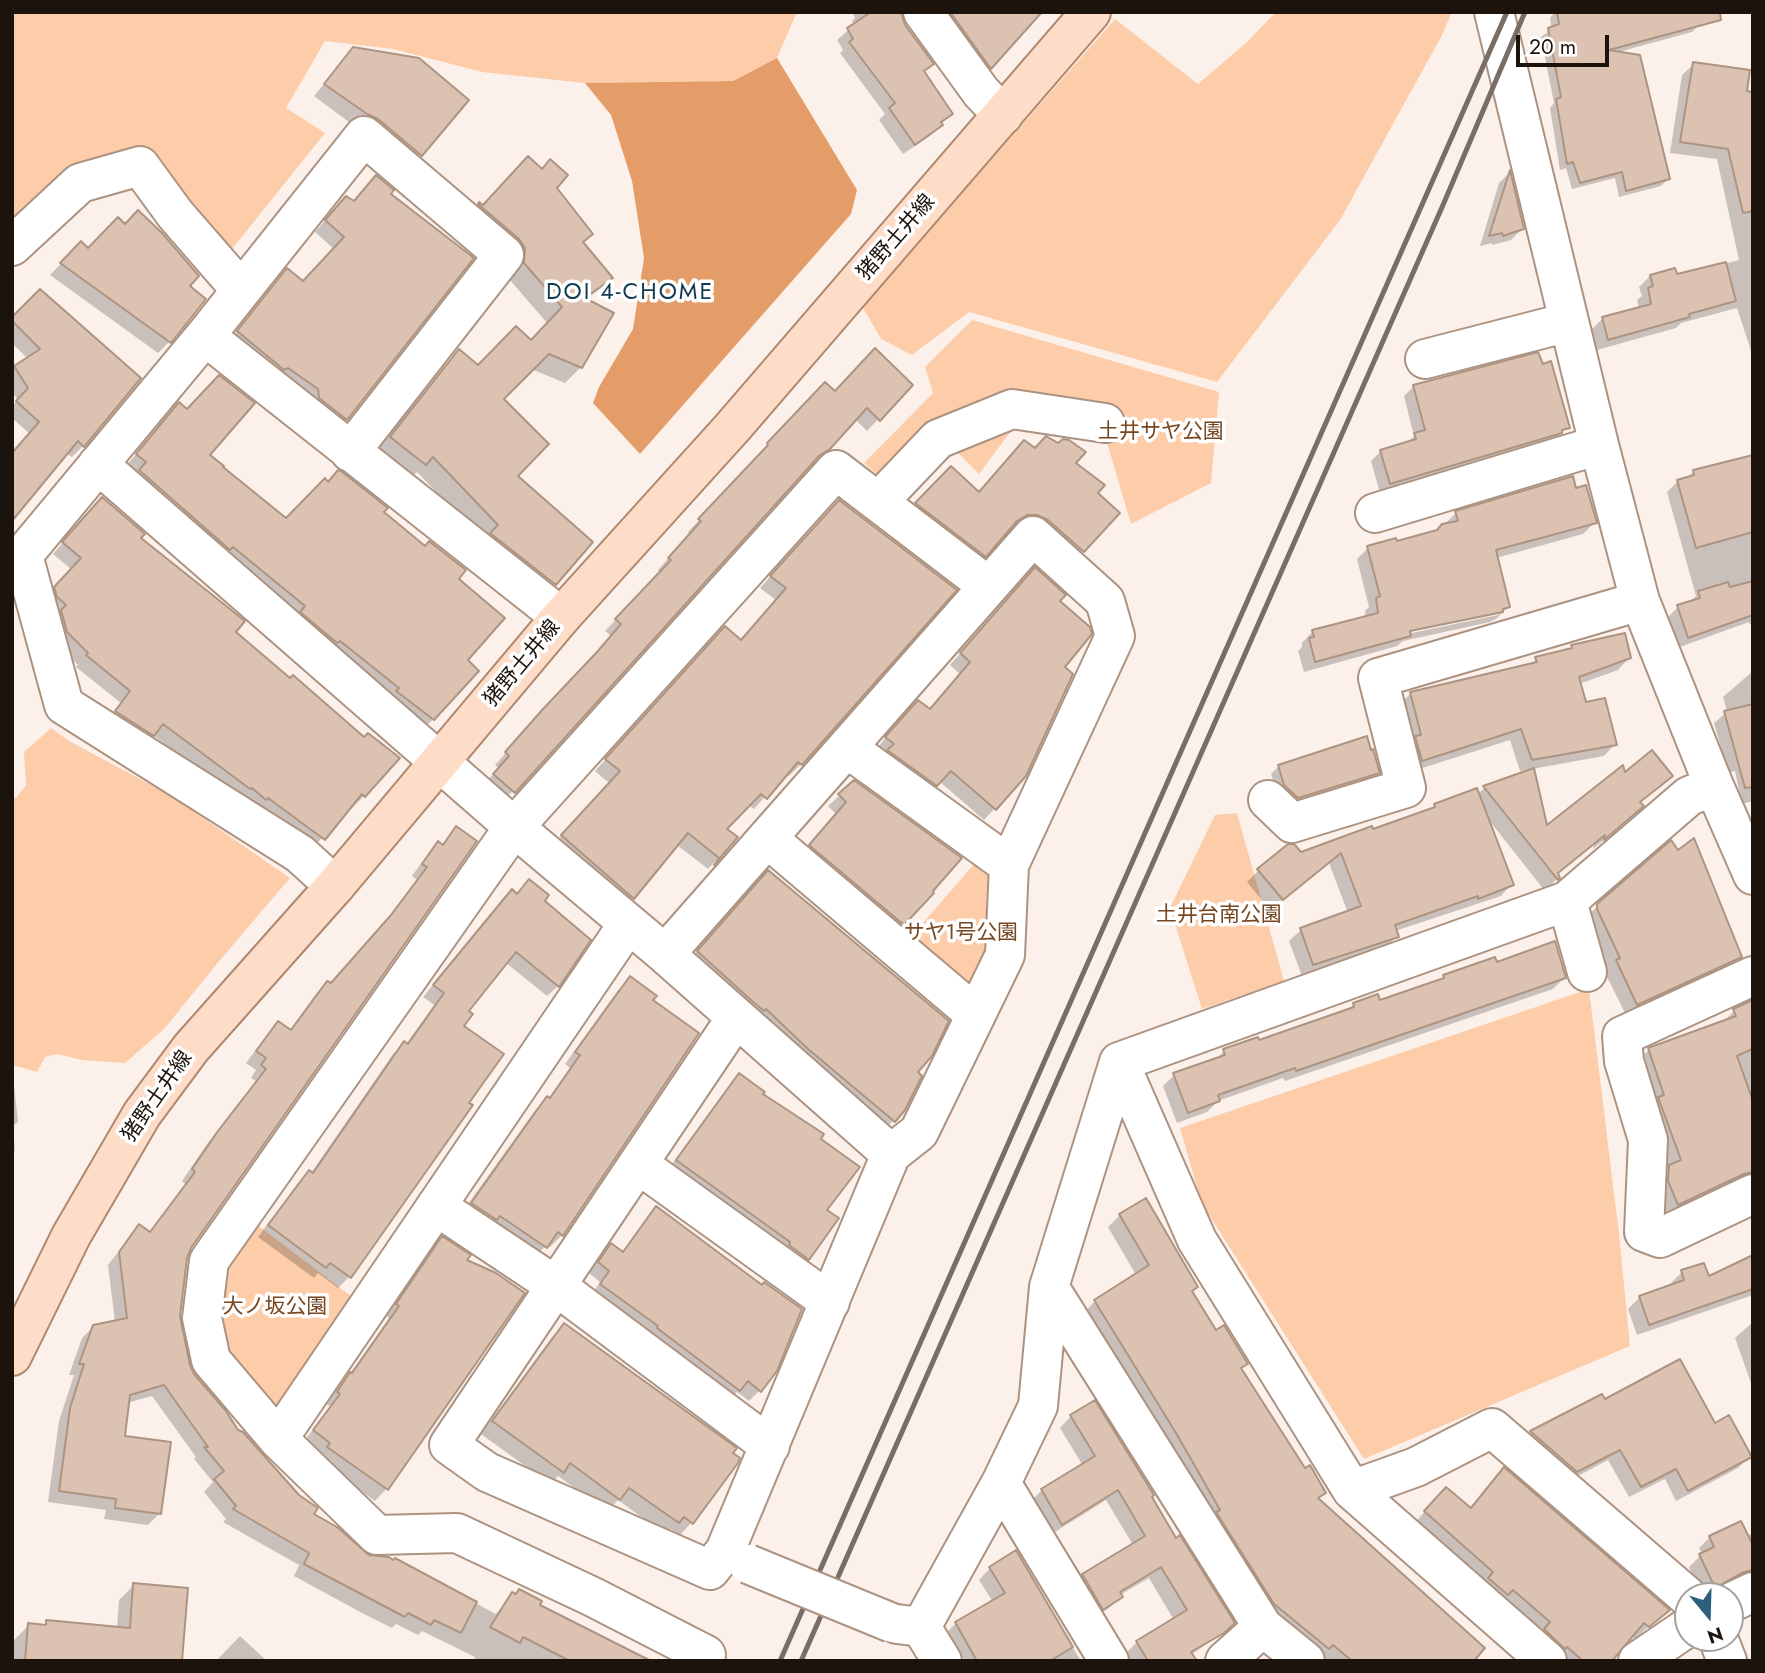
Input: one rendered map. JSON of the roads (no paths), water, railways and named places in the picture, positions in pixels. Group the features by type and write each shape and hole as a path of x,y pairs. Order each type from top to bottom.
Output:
{"main road":[{"name":"猪野土井線","path":"13,1354 71,1236 142,1114 191,1048 335,886 561,617 732,428 1003,115 1078,17"}],"street":[{"path":"923,12 981,92 1003,115"},
{"path":"1494,12 1599,445 1640,601 1714,786 1753,875"},
{"path":"335,886 300,854 64,705 23,555 205,336 364,136 504,255 350,452"},
{"path":"12,246 80,183 140,166 175,214 241,290"},
{"path":"1425,359 1569,322"},
{"path":"205,336 561,617"},
{"path":"878,502 938,439 1012,409 1105,423"},
{"path":"1375,513 1599,445"},
{"path":"99,464 514,827 665,954 891,1154"},
{"path":"698,1661 706,1655 593,1597 457,1533 377,1535 278,1439 211,1360 202,1318 209,1261 514,827 836,470 988,586"},
{"path":"665,954 1033,536 1105,601 1115,636 1009,865 1005,955 919,1132 891,1154 770,1446 736,1557 710,1570 487,1472 449,1445 736,1018"},
{"path":"1268,800 1292,823 1406,788 1378,678 1640,601"},
{"path":"848,748 1009,865"},
{"path":"1119,1062 1567,901 1689,796 1714,786"},
{"path":"767,838 976,1015"},
{"path":"1567,901 1587,972"},
{"path":"278,1439 628,924"},
{"path":"1753,976 1622,1036 1624,1061 1648,1140 1644,1232 1660,1238 1753,1194"},
{"path":"906,1625 1000,1483 1038,1406 1049,1287 1119,1062"},
{"path":"1119,1062 1197,1240 1352,1490 1547,1661"},
{"path":"638,1164 830,1303"},
{"path":"436,1206 556,1286 770,1446"},
{"path":"1049,1287 1264,1627 1305,1661"},
{"path":"1352,1490 1416,1467 1492,1428 1674,1585"},
{"path":"1000,1483 1109,1661"},
{"path":"736,1557 906,1625 942,1661"},
{"path":"1225,1661 1264,1627"},
{"path":"1637,1661 1674,1636"}],"railway":[{"path":"780,1661 1507,12"},
{"path":"801,1661 1443,205 1525,12"}],"district":[{"name":"DOI 4-CHOME","path":"630,293"}],"park label":[{"name":"土井サヤ公園","path":"1161,433"},
{"name":"土井台南公園","path":"1219,916"},
{"name":"サヤ1号公園","path":"961,934"},
{"name":"大ノ坂公園","path":"275,1308"}]}
